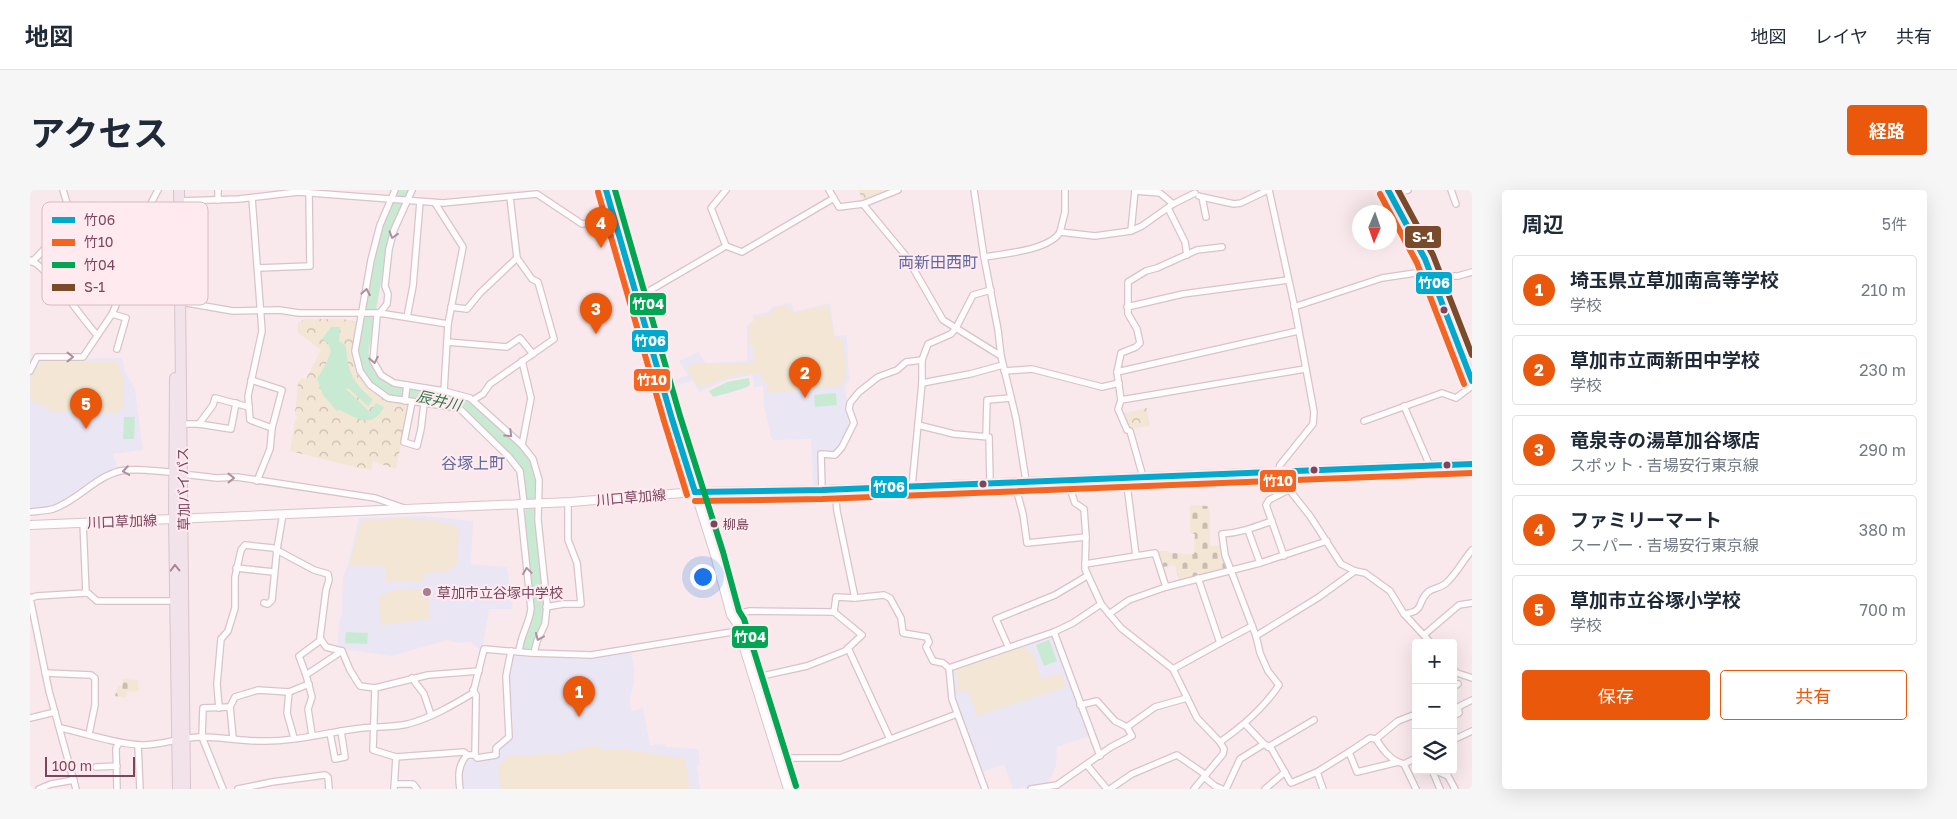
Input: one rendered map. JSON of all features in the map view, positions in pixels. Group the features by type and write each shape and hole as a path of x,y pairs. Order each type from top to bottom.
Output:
{"highway":[{"name":"草加バイパス","path":"179,190 180,201"},
{"name":"草加バイパス","path":"175,305 181,738 178,789"},
{"name":"草加バイパス","path":"178,473 182,424 181,305"},
{"name":"草加バイパス","path":"179,519 175,601 185,789"}],"main road":[{"path":"606,190 669,410 715,555 731,614 736,622 788,789"},
{"path":"1389,192 1416,240 1431,273 1472,381"},
{"name":"川口草加線","path":"30,525 568,502 695,492 835,490 1014,481 1472,464"}],"street":[{"path":"63,190 67,202"},
{"path":"152,202 158,190"},
{"path":"218,190 218,200"},
{"path":"395,190 393,199 380,224 371,260 364,312 355,351 360,371 370,385 382,394 408,402 459,408 471,418 520,471 531,609 529,620 521,637 519,652"},
{"path":"412,190 394,230 389,249 385,286 388,294 387,304 377,313 373,347 374,366 388,380 407,386 444,391 473,400 522,446 533,459 539,480 538,520 546,607 545,624 534,653"},
{"path":"726,190 712,208 726,246 742,252 834,198"},
{"path":"829,190 840,206 863,204 898,190"},
{"path":"974,190 1003,368 1011,398 1026,481"},
{"path":"984,257 1041,246 1055,240 1060,232 1066,190"},
{"path":"1060,232 1095,236 1130,231 1142,226 1194,192 1202,197 1234,204 1241,203 1269,190 1314,412 1313,424 1280,465 1278,471 1280,478 1310,516 1341,564 1355,571 1365,573 1390,591 1404,614 1428,639"},
{"path":"1389,192 1408,190"},
{"path":"1451,190 1456,204"},
{"path":"1130,231 1135,191 1160,193 1171,206 1186,242 1187,255"},
{"path":"180,201 252,198 298,192 435,203 537,194 582,224 615,220"},
{"path":"258,268 310,266 309,193"},
{"path":"473,400 483,394 490,384 554,339 538,282 532,279 517,258 510,197"},
{"path":"1202,197 1206,217"},
{"path":"252,198 262,331 248,396 250,420 272,428"},
{"path":"407,317 413,286 420,202"},
{"path":"435,203 463,247 448,324 444,391"},
{"path":"863,204 906,256 943,320 1001,356"},
{"path":"638,298 726,246"},
{"path":"1143,477 1130,431 1127,430 1119,416 1118,409 1121,400 1116,372 1121,353 1140,343 1137,329 1128,314 1128,282 1146,270 1157,268 1197,250 1222,247"},
{"path":"42,251 31,262 42,273"},
{"path":"451,307 467,309 480,293 517,258"},
{"path":"1294,307 1382,278 1431,273 1458,276 1472,272"},
{"path":"1127,307 1183,294 1288,280"},
{"path":"912,486 922,383 922,360 928,344 951,334 973,295 991,290"},
{"path":"73,305 97,335"},
{"path":"30,371 37,357 83,357 116,305"},
{"path":"198,305 233,311 364,312 448,324"},
{"path":"112,314 126,318 117,349"},
{"path":"1116,372 1298,331"},
{"path":"447,342 507,347 520,338 533,354"},
{"path":"1460,347 1472,347"},
{"path":"822,490 820,454 835,454 842,447 854,423 849,409 854,397 878,377 897,370 906,362 922,360"},
{"path":"522,361 531,398 522,446"},
{"path":"922,383 1003,368 1032,370 1102,387 1119,383"},
{"path":"1121,400 1305,369"},
{"path":"251,380 282,390 272,428 270,449 257,481"},
{"path":"407,386 408,402 404,442 417,446 424,404"},
{"path":"1364,421 1442,393 1456,398 1472,386"},
{"path":"199,424 214,405 215,398 249,406"},
{"path":"990,482 989,437 986,436 987,400 1011,398"},
{"path":"182,424 199,424 231,430 236,403"},
{"path":"1404,406 1430,466"},
{"path":"918,425 954,434 986,436"},
{"path":"30,512 51,510 107,476 120,471 140,469 217,478 237,477 375,498 405,508"},
{"path":"1126,478 1136,556"},
{"path":"1067,480 1075,503 1084,509 1087,576 1101,604 1120,628 1173,669 1197,718 1220,742 1224,749 1223,754 1194,789"},
{"path":"1014,481 1023,514 1027,543 1086,537"},
{"path":"835,490 837,511 855,598"},
{"path":"1284,556 1266,505 1270,500 1288,490"},
{"path":"546,607 563,604 581,604 577,563 568,540 568,502"},
{"path":"264,604 268,604 272,600 274,572 283,514"},
{"path":"1220,742 1245,724 1270,698 1279,685 1268,670 1260,653 1256,636 1233,571 1225,555 1222,534 1248,530 1272,521"},
{"path":"83,522 86,594"},
{"path":"1248,530 1260,563"},
{"path":"1109,614 1129,600 1166,587 1233,571 1327,541"},
{"path":"219,708 217,684 221,639 228,631 236,608 236,568 240,550 245,545 277,549 309,568 328,574 329,580 320,638 326,647 342,651"},
{"path":"1404,614 1420,609 1426,594 1445,584 1472,550"},
{"path":"1085,564 1156,553 1166,587"},
{"path":"236,568 274,572"},
{"path":"1256,636 1319,597 1355,571"},
{"path":"1008,646 996,619 1055,596 1087,576"},
{"path":"1198,578 1220,643"},
{"path":"76,789 45,673 30,598 37,596 88,594 97,601 175,601"},
{"path":"834,612 836,597 855,598 884,595 890,598 901,618 903,633 926,636 929,642 926,647 933,661 943,663 949,668 952,699 985,789"},
{"path":"1424,635 1459,605 1472,603"},
{"path":"949,668 1008,646 1054,632 1073,624 1101,604"},
{"path":"731,614 750,611 834,612 862,635 848,648 807,666 753,678"},
{"path":"1173,669 1252,626"},
{"path":"60,728 119,743 138,745 181,738 202,737 233,738 262,742 409,724 449,707 473,693 484,649 591,655 738,631"},
{"path":"1054,632 1100,756"},
{"path":"312,735 308,709 312,697 299,656 321,640"},
{"path":"848,648 890,739"},
{"path":"306,675 342,651"},
{"path":"342,651 350,670 360,686 375,688 400,683 412,678 478,671"},
{"path":"375,688 373,750 396,757 464,752 467,755 475,755 477,758 496,755 496,748 509,738 506,676 511,651"},
{"path":"45,673 91,674 95,678 95,704 89,734"},
{"path":"1457,673 1472,678"},
{"path":"412,678 424,694 431,715"},
{"path":"233,738 230,707 235,697 258,690 288,692 309,684"},
{"path":"473,690 476,695 475,755"},
{"path":"288,692 287,713 294,738"},
{"path":"1127,727 1155,707 1187,698"},
{"path":"1457,714 1459,713 1458,708 1472,700"},
{"path":"1030,789 1057,784 1132,736 1127,727 1115,721 1097,701 1080,705"},
{"path":"223,789 202,737 203,708 230,707"},
{"path":"30,718 55,712"},
{"path":"778,758 840,758 958,714"},
{"path":"1245,724 1271,748 1291,783 1317,772 1370,738 1376,739 1398,721 1412,716"},
{"path":"1087,765 1108,789 1132,774 1177,755 1215,786 1224,789 1240,759 1314,720"},
{"path":"330,733 335,759 345,757 341,731"},
{"path":"1457,738 1472,731"},
{"path":"1376,739 1383,751 1401,763 1416,789"},
{"path":"117,789 116,748 119,743"},
{"path":"138,745 140,789"},
{"path":"1349,752 1357,772 1412,759"},
{"path":"460,789 458,774 461,761 467,755"},
{"path":"396,757 394,787 414,784 417,789"},
{"path":"96,767 117,766"},
{"path":"1265,789 1285,772"},
{"path":"1317,772 1323,789"},
{"path":"1432,789 1440,787 1435,774"},
{"path":"1443,774 1448,776 1455,789"},
{"path":"238,789 272,782 325,775 328,777 329,789"},
{"path":"39,789 50,784 74,780"}],"shaded area":[{"path":"830,303 835,336 847,335 849,381 845,386 847,408 852,423 837,451 819,452 819,486 813,486 811,439 774,440 771,437 764,405 763,386 754,387 752,375 726,380 700,392 692,380 670,388 668,383 688,375 679,361 698,352 706,363 747,361 747,325 753,321 753,315 768,312 772,307 792,304 794,312"},
{"path":"331,327 340,327 339,341 346,346 350,371 356,382 373,400 368,406 348,388 346,389 370,412 376,403 384,407 374,418 369,420 358,419 340,410 337,411 323,395 317,379 331,351 328,343 322,339"},
{"path":"122,358 125,372 135,389 143,450 113,454 118,468 96,479 61,503 51,507 30,509 30,376 38,360"},
{"path":"749,378 750,385 748,387 713,397 709,391 727,382"},
{"path":"836,393 837,405 815,407 814,395"},
{"path":"124,417 135,417 134,439 123,439"},
{"name":"草加市立谷塚中学校","path":"424,516 473,521 471,564 507,567 513,609 489,609 483,644 479,649 471,642 458,643 447,640 391,656 337,648 342,613 343,576 348,565 359,518"},
{"path":"346,632 368,633 367,644 345,643"},
{"path":"1049,634 1052,636 1088,734 1087,737 1057,747 1056,766 1048,784 1013,789 1004,765 981,772 953,694 951,671 953,668"},
{"path":"1049,640 1057,661 1044,666 1036,645"},
{"path":"631,651 634,682 630,699 631,711 643,708 650,745 664,744 666,747 698,749 700,764 697,766 700,789 464,789 462,773 466,760 475,759 476,761 499,757 499,750 512,739 513,722 509,676 514,656 582,659"}],"green space":[{"path":"859,190 898,190 863,204"},
{"path":"788,305 793,313 829,305 834,337 839,337 844,344 846,380 841,386 768,393 767,382 761,381 761,373 745,373 700,388 686,368 697,363 753,363 754,347 749,346 749,326 757,317 771,314 774,308"},
{"path":"305,319 343,319 358,322 352,359 359,376 368,389 385,399 409,404 396,469 373,461 371,470 290,451 297,417 295,414 298,382 302,378 306,379 321,350 297,332 298,323"},
{"path":"43,362 117,362 124,379 123,408 116,413 53,411 30,400 32,395 30,393 30,384 32,375 36,367"},
{"path":"1147,408 1150,426 1128,429 1121,414"},
{"path":"1190,505 1208,506 1210,514 1210,546 1222,545 1229,569 1179,581 1175,565 1163,567 1158,551 1194,554 1195,534 1190,533"},
{"path":"402,518 433,520 456,526 459,530 457,564 449,571 425,573 420,582 386,582 386,569 383,566 349,565 361,521"},
{"path":"426,589 429,591 429,619 381,625 379,595 385,596 388,591"},
{"path":"1022,647 1033,654 1042,680 1061,673 1066,687 977,716 969,692 958,691 956,670"},
{"path":"123,679 138,680 139,691 127,692 126,698 115,696 118,686 122,687"},
{"path":"599,745 600,750 630,750 685,759 690,789 501,789 498,768 506,757 563,753"}],"waterway":[{"name":"辰井川","path":"403,190 383,240 363,352 365,364 369,374 375,381 391,390 462,403 470,408 524,461 530,475 531,526 539,614 527,646"}],"transit line":[{"name":"竹06","path":"606,190 695,492"},
{"name":"竹04","path":"615,190 680,416 723,552 739,611 744,619 796,786"},
{"name":"竹06","path":"1388,190 1425,259 1472,381"},
{"name":"S-1","path":"1398,190 1433,255 1472,355"},
{"name":"竹10","path":"598,192 687,495"},
{"name":"竹10","path":"1380,194 1417,263 1464,384"},
{"name":"竹06","path":"695,492 822,490 1472,464"},
{"name":"竹10","path":"695,501 822,499 1472,473"}],"place":[{"name":"ファミリーマート","path":"601,248"},
{"name":"竜泉寺の湯草加谷塚店","path":"596,334"},
{"name":"草加市立両新田中学校","path":"805,398"},
{"name":"草加市立谷塚小学校","path":"86,429"},
{"name":"柳島","path":"714,524"},
{"name":"草加市立谷塚中学校","path":"427,592"},
{"name":"埼玉県立草加南高等学校","path":"579,717"}],"district":[{"name":"両新田西町","path":"938,262"},
{"name":"谷塚上町","path":"473,463"}]}
